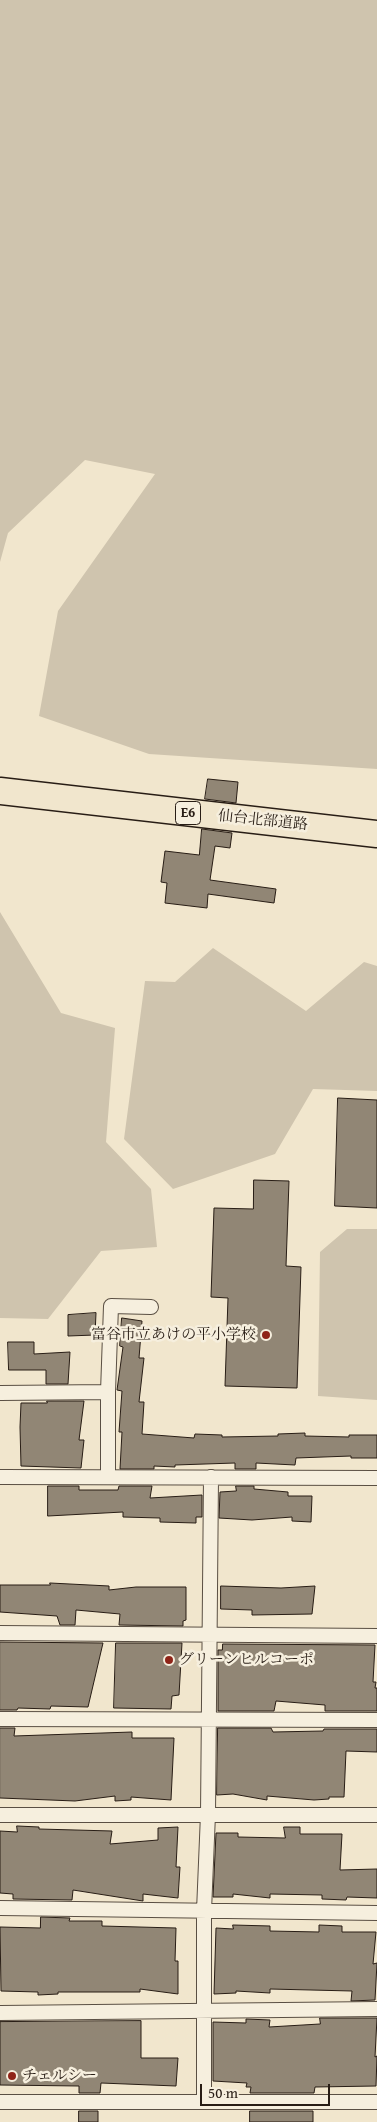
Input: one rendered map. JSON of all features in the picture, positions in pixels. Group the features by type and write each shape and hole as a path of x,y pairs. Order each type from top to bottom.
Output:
{"highway":[{"name":"仙台北部道路","path":"0,791 377,834"}],"street":[{"path":"108,1476 111,1306 151,1307"},
{"path":"0,1393 108,1392"},
{"path":"0,1477 377,1478"},
{"path":"204,2102 204,1911 208,1814 207,1719 211,1477"},
{"path":"0,1633 377,1636"},
{"path":"0,1718 377,1720"},
{"path":"0,1815 377,1815"},
{"path":"0,1908 377,1913"},
{"path":"0,2013 377,2009"},
{"path":"0,2102 377,2102"}],"shaded area":[{"path":"0,0 377,0 377,769 149,754 39,716 58,611 155,474 85,460 8,533 0,562"},
{"path":"0,912 61,1013 115,1028 106,1142 151,1189 157,1247 101,1251 48,1319 0,1318"},
{"path":"213,948 306,1011 364,962 377,966 377,1091 313,1089 275,1154 173,1189 124,1139 145,981 175,982"},
{"path":"347,1229 377,1229 377,1400 318,1396 320,1252"}],"building":[{"path":"208,779 238,782 236,803 205,799"},
{"path":"202,829 232,833 230,848 215,846 210,880 276,889 274,903 208,894 207,908 165,903 167,883 161,882 165,851 199,855"},
{"path":"338,1098 377,1100 377,1208 335,1206"},
{"path":"254,1180 289,1181 286,1266 301,1267 297,1388 225,1386 228,1298 211,1297 214,1208 253,1209"},
{"path":"96,1313 95,1335 68,1336 68,1315"},
{"path":"122,1318 142,1321 139,1358 144,1358 139,1402 144,1402 142,1434 194,1438 195,1434 222,1435 222,1437 278,1436 278,1434 305,1433 305,1436 349,1437 349,1435 377,1435 377,1458 351,1458 351,1456 296,1458 295,1465 256,1463 256,1469 235,1469 235,1463 175,1465 175,1467 154,1466 154,1469 120,1469 122,1432 119,1432 122,1391 117,1390 123,1347 120,1346"},
{"path":"8,1342 34,1342 34,1354 70,1352 68,1384 46,1384 46,1370 9,1370"},
{"path":"47,1401 84,1401 79,1440 84,1440 81,1468 21,1466 21,1403 47,1403"},
{"path":"48,1486 79,1486 79,1490 118,1490 119,1486 152,1486 150,1498 202,1495 202,1517 196,1517 196,1523 160,1522 160,1518 123,1517 123,1512 48,1516"},
{"path":"236,1486 254,1486 254,1489 288,1492 288,1496 312,1496 311,1522 292,1521 292,1517 252,1520 219,1518 220,1492 236,1491"},
{"path":"50,1583 109,1586 109,1590 136,1587 186,1587 186,1620 183,1621 183,1626 119,1625 120,1614 76,1610 75,1625 60,1625 57,1616 0,1612 0,1585 50,1585"},
{"path":"221,1586 281,1588 315,1586 312,1614 252,1615 252,1610 221,1609"},
{"path":"0,1642 103,1643 88,1707 51,1706 50,1709 18,1708 17,1710 0,1710"},
{"path":"116,1643 182,1643 179,1695 172,1696 171,1709 114,1708"},
{"path":"223,1644 375,1645 373,1682 376,1682 375,1688 377,1688 377,1711 325,1711 325,1705 276,1701 274,1711 218,1711 218,1650 222,1650"},
{"path":"0,1728 15,1728 14,1736 132,1732 132,1738 174,1738 171,1800 131,1797 131,1800 115,1801 115,1796 75,1801 0,1798"},
{"path":"218,1728 271,1728 273,1732 323,1731 324,1729 377,1729 377,1752 346,1751 344,1797 314,1800 267,1796 267,1800 233,1794 217,1795"},
{"path":"17,1826 39,1827 39,1829 112,1831 110,1844 158,1840 158,1828 178,1827 176,1867 180,1867 178,1898 143,1894 143,1901 73,1890 72,1900 13,1899 13,1894 0,1893 0,1831 17,1832"},
{"path":"284,1827 300,1827 300,1834 342,1834 340,1870 377,1869 377,1898 347,1897 346,1900 322,1899 322,1895 270,1894 270,1898 233,1894 233,1897 213,1897 216,1833 238,1833 238,1837 285,1838"},
{"path":"41,1917 70,1918 69,1921 102,1921 102,1926 176,1928 175,1961 178,1961 178,1994 140,1989 140,1992 58,1992 58,1994 38,1995 38,1992 1,1991 0,1927 40,1928"},
{"path":"233,1925 270,1926 270,1931 319,1932 319,1925 342,1926 342,1932 376,1932 373,1964 377,1963 375,2000 351,2001 352,1991 270,1989 270,1993 236,1991 236,1993 214,1994 216,1928 233,1929"},
{"path":"320,2018 377,2018 376,2086 315,2087 314,2093 250,2093 251,2087 246,2087 247,2083 213,2081 213,2022 246,2023 246,2019 270,2020 269,2027 320,2024"},
{"path":"141,2021 141,2058 178,2058 176,2086 101,2083 100,2093 79,2093 79,2086 0,2085 0,2022"},
{"path":"79,2111 98,2111 98,2122 79,2122"},
{"path":"250,2111 313,2111 313,2122 250,2122"}],"place":[{"name":"富谷市立あけの平小学校","path":"266,1335"},
{"name":"グリーンヒルコーポ","path":"169,1660"},
{"name":"チェルシー","path":"12,2076"}]}
